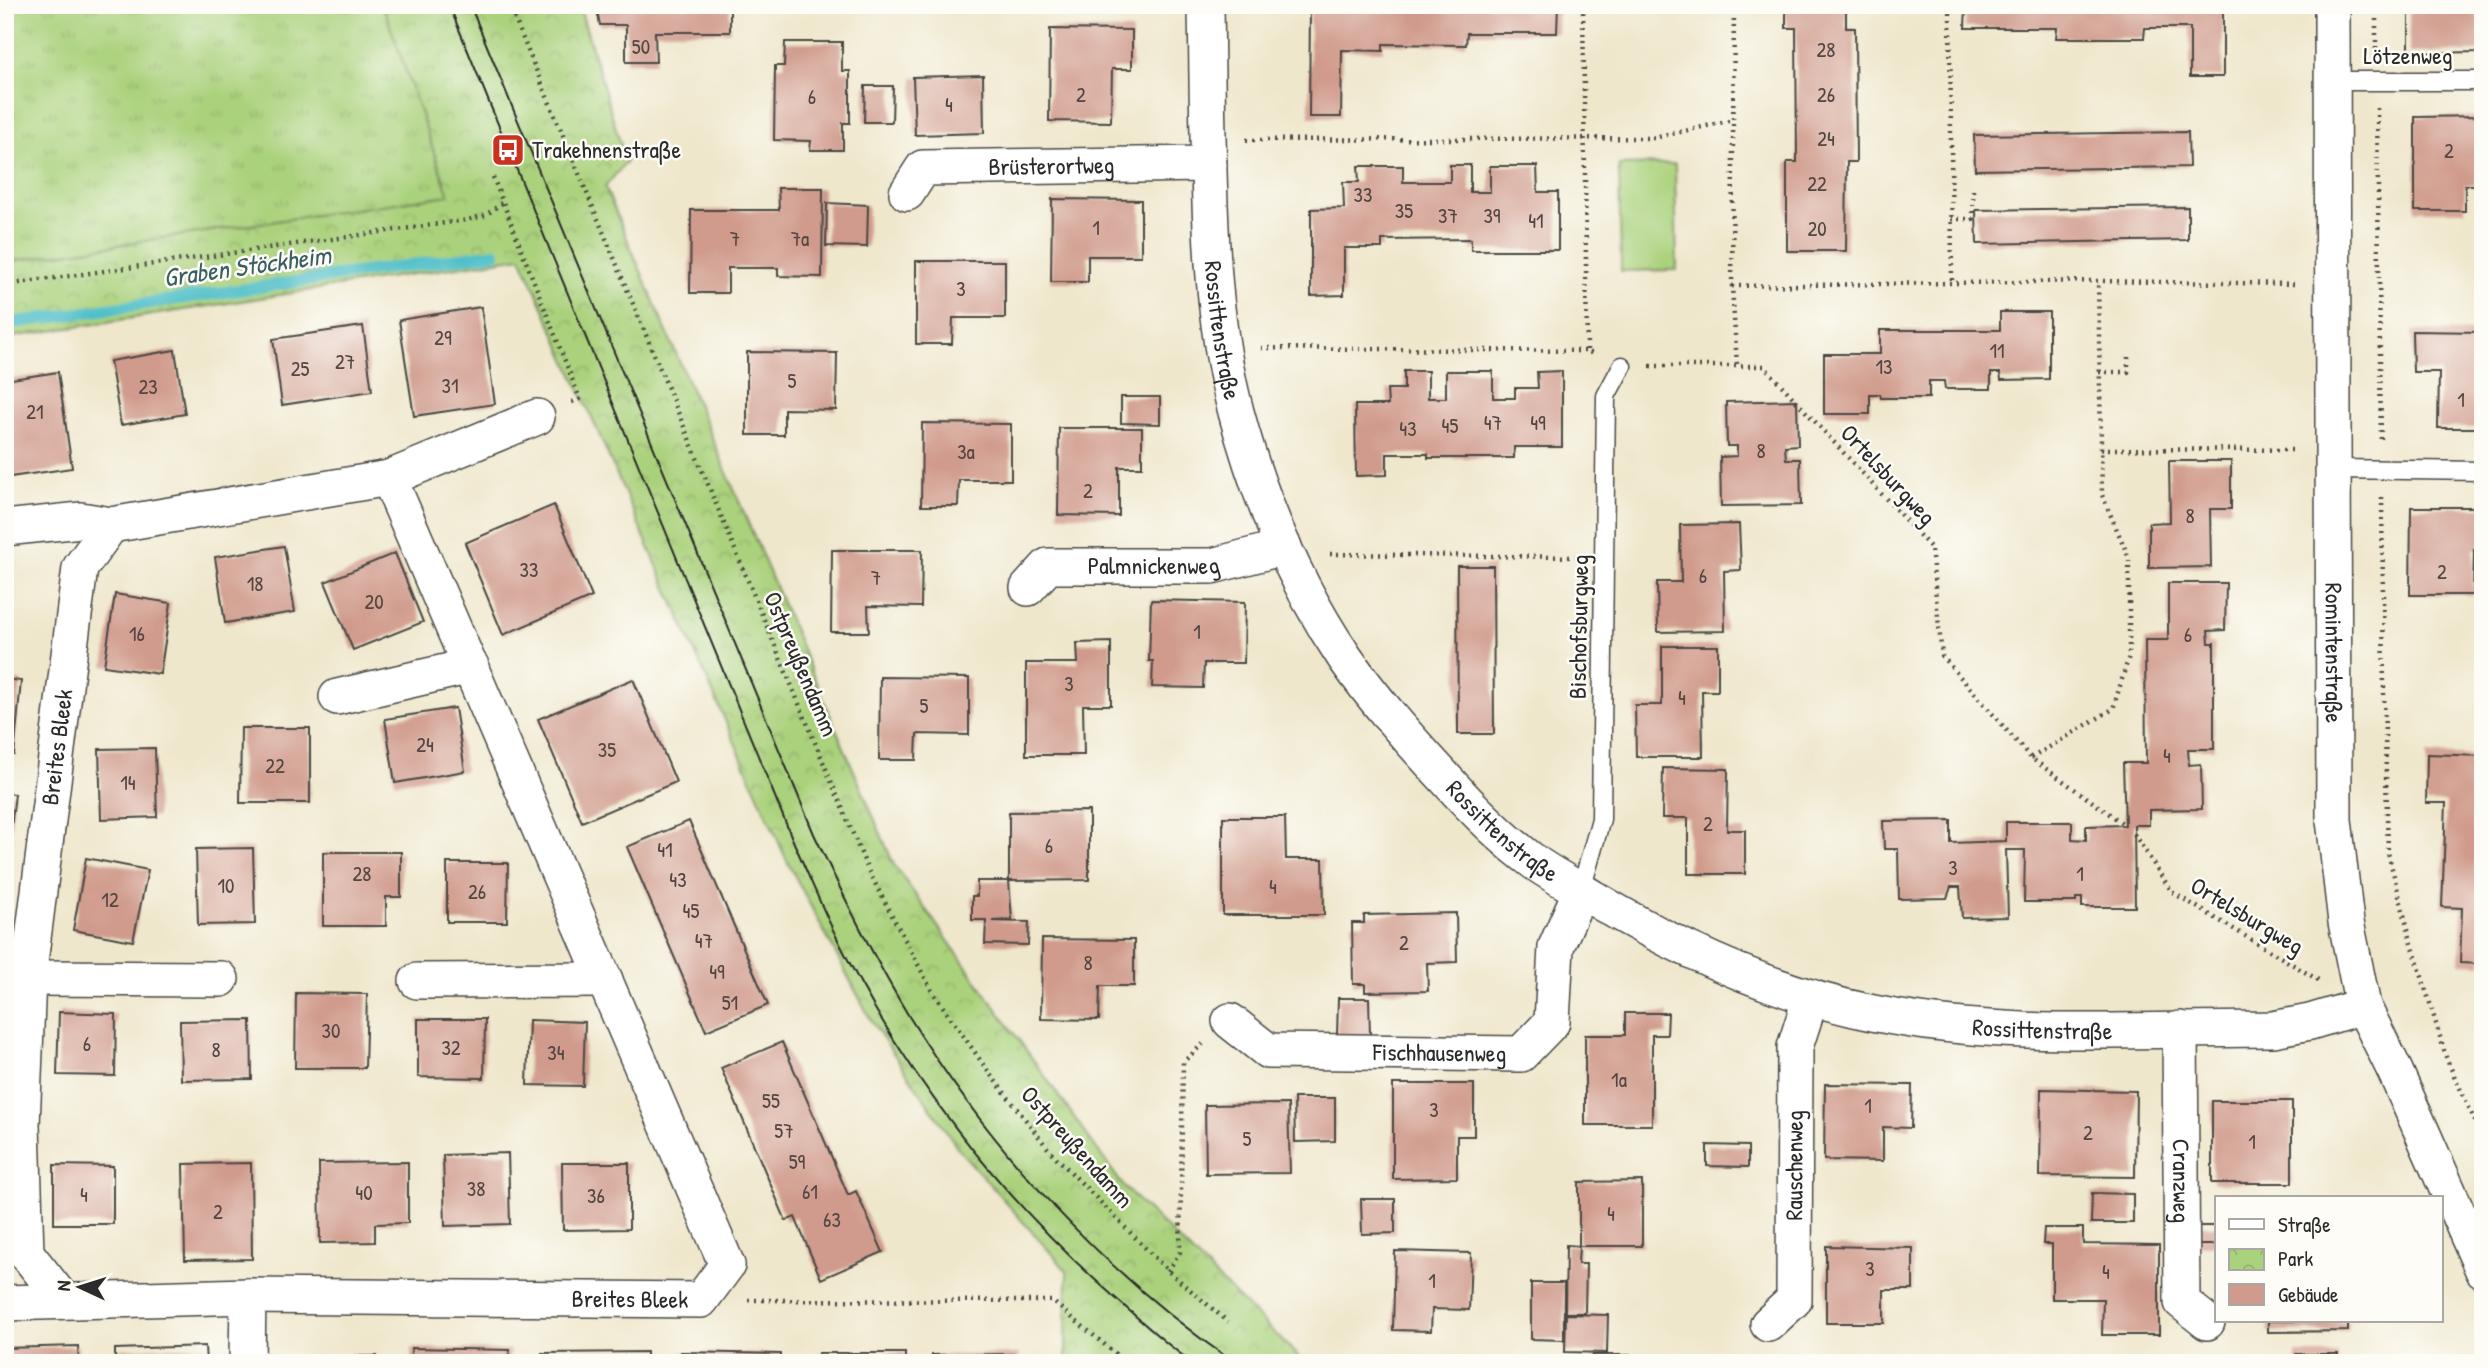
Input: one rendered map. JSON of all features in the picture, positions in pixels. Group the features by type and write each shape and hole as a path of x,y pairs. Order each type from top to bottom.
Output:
{"street":[{"name":"Rossittenstraße","path":"1206,5 1213,276 1222,348 1236,412 1257,479 1284,547 1314,606 1344,656 1381,706 1460,794 1502,836 1535,863 1650,932 1704,959 1811,997 1870,1013 1945,1026 2030,1030 2273,1029 2310,1022 2363,1006"},
{"name":"Romintenstraße","path":"2333,5 2334,820 2346,922 2363,1006 2395,1071 2483,1270"},
{"name":"Brüsterortweg","path":"907,193 923,168 1208,152"},
{"path":"5,527 81,520 111,525 390,478 537,417"},
{"name":"Breites Bleek","path":"5,1303 248,1296 701,1300 727,1265 390,478"},
{"name":"Breites Bleek","path":"64,1301 26,1253 22,1125 28,978 80,568 111,525"},
{"name":"Palmnickenweg","path":"1028,588 1048,566 1212,566 1284,547"},
{"path":"337,697 471,666"},
{"name":"Fischhausenweg","path":"1230,1021 1268,1051 1521,1054 1552,1022 1556,947 1581,890"},
{"path":"28,978 221,979"},
{"path":"417,981 605,980"},
{"name":"Rauschenweg","path":"1768,1324 1794,1300 1795,1047 1811,997"},
{"name":"Cranzweg","path":"2180,1029 2182,1302 2207,1322"},
{"path":"247,1363 248,1296"}],"lane":[{"name":"Lötzenweg","path":"2333,81 2483,81"},
{"name":"Bischofsburgweg","path":"1581,890 1601,819 1606,396 1622,366"},
{"path":"2333,460 2382,471 2483,471"}],"path":[{"name":"Ostpreußendamm","path":"509,5 868,870 932,991 990,1074 1050,1151 1168,1271 1228,1322"},
{"path":"1583,5 1587,351"},
{"path":"1734,5 1732,286 1737,365"},
{"path":"1950,5 1952,282"},
{"path":"2376,5 2388,853 2447,1060 2483,1138"},
{"path":"1208,152 1654,138 1733,120"},
{"path":"493,177 580,399 537,417"},
{"path":"1951,219 1973,219 1973,190"},
{"path":"5,285 467,220 486,215 503,202"},
{"path":"1732,286 2098,281 2332,285"},
{"path":"2031,758 2113,709 2129,656 2129,558 2102,495 2098,281"},
{"path":"1222,348 1587,351 1622,366"},
{"path":"2099,372 2128,372 2128,352"},
{"name":"Ortelsburgweg","path":"1622,366 1764,366 1931,548 1942,656 2031,758 2125,825"},
{"path":"2101,449 2333,460"},
{"path":"1284,547 1332,554 1604,558"},
{"name":"Ortelsburgweg","path":"2134,834 2172,892 2363,1006"},
{"path":"1168,1271 1180,1252 1183,1062 1230,1021"},
{"path":"701,1300 1052,1301 1128,1363"}],"green space":[{"path":"5,5 383,5 449,195 5,262"},
{"path":"383,5 579,5 626,162 605,187 894,865 1124,1187 1298,1356 1294,1363 1066,1363 1067,1271 960,1151 872,1022 788,863 521,257 5,338 5,262 449,195"},
{"path":"1675,164 1677,270 1621,271 1619,165"}],"building":[{"path":"596,5 730,5 730,32 655,32 656,62 626,62 626,25 600,25"},
{"path":"1342,5 1558,5 1557,33 1467,33 1466,45 1383,44 1383,51 1342,50 1341,117 1309,117 1310,10 1342,11"},
{"path":"1786,5 1846,5 1846,28 1855,28 1856,162 1847,162 1846,251 1787,251 1787,162 1797,162 1796,28 1786,28"},
{"path":"1966,5 2223,5 2223,77 2190,77 2190,28 2145,28 2144,38 2056,38 2057,28 1965,28"},
{"path":"2409,5 2483,5 2483,52 2409,53"},
{"path":"1050,29 1132,30 1132,69 1112,69 1111,122 1049,121"},
{"path":"785,42 842,42 842,71 850,71 850,123 843,123 843,150 810,150 811,141 774,140 775,66 784,66"},
{"path":"983,75 984,133 915,135 913,77"},
{"path":"865,86 893,86 892,122 864,122"},
{"path":"2483,116 2483,185 2465,185 2465,211 2415,211 2415,117"},
{"path":"2188,132 2189,167 1975,170 1974,135"},
{"path":"1450,165 1470,165 1470,192 1490,192 1490,166 1537,166 1538,192 1558,192 1558,250 1471,250 1471,239 1382,240 1382,248 1344,248 1344,295 1311,296 1311,209 1344,208 1343,182 1359,182 1358,166 1403,166 1403,182 1450,182"},
{"path":"778,188 823,188 822,277 778,276 778,268 728,268 728,293 690,293 691,210 779,210"},
{"path":"1052,199 1141,200 1141,256 1088,256 1088,282 1051,282"},
{"path":"827,203 868,205 867,247 826,246"},
{"path":"2188,207 2188,240 1977,244 1976,210"},
{"path":"916,261 1005,261 1005,318 953,318 952,344 916,344"},
{"path":"481,307 495,404 414,416 399,320"},
{"path":"2000,312 2049,312 2049,379 2001,380 2000,373 1991,373 1991,389 1945,389 1944,381 1929,381 1929,398 1881,398 1880,394 1870,394 1870,414 1824,414 1824,354 1880,354 1880,330 2000,330"},
{"path":"363,326 372,391 282,405 273,339"},
{"path":"2412,331 2483,332 2483,428 2438,428 2439,372 2413,372"},
{"path":"175,350 185,414 121,425 110,361"},
{"path":"747,352 837,353 836,410 784,409 784,435 747,435"},
{"path":"1404,371 1428,371 1428,398 1446,398 1446,371 1493,371 1493,398 1515,398 1515,388 1538,388 1537,372 1562,371 1562,447 1514,447 1514,458 1428,458 1428,454 1387,454 1387,475 1356,476 1355,405 1388,405 1387,389 1404,389"},
{"path":"58,372 72,468 10,477 5,445 5,380"},
{"path":"1121,397 1160,397 1160,424 1121,423"},
{"path":"1797,400 1798,445 1785,446 1786,459 1800,459 1801,505 1721,506 1720,457 1737,456 1737,446 1727,446 1726,402"},
{"path":"922,423 1011,424 1011,480 959,480 958,506 921,506"},
{"path":"1059,428 1142,428 1142,467 1119,467 1119,516 1058,515"},
{"path":"2169,461 2231,461 2231,509 2210,509 2211,567 2149,568 2149,523 2170,522"},
{"path":"554,505 592,597 503,635 465,543"},
{"path":"2411,507 2483,507 2483,550 2474,550 2473,595 2410,595"},
{"path":"1739,524 1741,570 1724,571 1725,631 1658,632 1657,582 1681,582 1680,525"},
{"path":"284,546 295,612 225,623 215,557"},
{"path":"832,550 922,550 921,607 868,606 869,632 831,632"},
{"path":"395,553 423,622 353,650 325,582"},
{"path":"1457,566 1493,566 1494,734 1458,734"},
{"path":"2168,583 2226,583 2225,630 2208,631 2209,643 2214,643 2214,749 2188,749 2189,765 2201,764 2202,809 2149,810 2149,825 2134,825 2135,907 2082,907 2082,898 2076,898 2076,902 2024,902 2025,850 2006,850 2008,917 1962,918 1960,887 1951,887 1947,898 1899,899 1898,849 1884,849 1883,821 1951,820 1951,843 2006,841 2006,822 2072,822 2072,839 2086,840 2086,826 2125,825 2123,763 2146,763 2145,640 2168,640"},
{"path":"115,594 171,603 160,674 104,666"},
{"path":"1151,600 1245,602 1244,663 1204,663 1203,688 1152,687 1153,661 1149,661"},
{"path":"1111,642 1111,705 1083,705 1084,755 1026,755 1026,663 1078,663 1077,643"},
{"path":"1662,646 1718,646 1718,691 1702,691 1703,757 1636,757 1635,705 1662,705"},
{"path":"880,677 969,678 969,735 917,734 916,760 879,760"},
{"path":"5,679 21,681 14,755 5,754"},
{"path":"633,679 676,782 582,822 538,719"},
{"path":"455,708 465,771 395,783 385,719"},
{"path":"241,728 310,728 310,803 240,803"},
{"path":"155,748 157,817 101,819 99,749"},
{"path":"2427,754 2483,756 2483,964 2460,963 2462,908 2442,907 2446,803 2426,803"},
{"path":"1663,768 1728,769 1727,830 1745,830 1745,874 1688,874 1688,818 1662,818"},
{"path":"5,793 15,794 7,863 5,863"},
{"path":"1089,811 1089,880 1009,881 1009,812"},
{"path":"1223,817 1285,817 1286,859 1323,859 1324,915 1223,915"},
{"path":"689,821 768,1005 706,1031 627,847"},
{"path":"253,848 255,924 198,925 196,849"},
{"path":"323,852 401,852 401,897 386,897 386,926 323,926"},
{"path":"86,858 148,870 133,941 73,930"},
{"path":"447,863 508,863 507,922 447,922"},
{"path":"977,881 1009,881 1012,920 992,921 1029,922 1028,945 985,944 986,920 972,920 972,896 977,896"},
{"path":"1456,913 1457,962 1427,963 1428,991 1365,992 1365,984 1353,984 1352,923 1364,923 1364,915"},
{"path":"1042,939 1134,940 1134,986 1100,986 1099,1020 1041,1019"},
{"path":"296,993 367,994 365,1068 295,1068"},
{"path":"1338,998 1369,998 1370,1036 1337,1036"},
{"path":"59,1012 116,1014 115,1076 57,1075"},
{"path":"1625,1013 1668,1013 1667,1035 1652,1035 1652,1125 1585,1125 1585,1035 1625,1035"},
{"path":"418,1019 485,1019 484,1078 418,1077"},
{"path":"251,1020 252,1079 181,1080 180,1021"},
{"path":"529,1020 585,1022 583,1086 527,1085"},
{"path":"782,1042 848,1195 856,1191 883,1252 821,1279 795,1217 786,1221 721,1068"},
{"path":"1393,1084 1474,1084 1474,1136 1457,1136 1457,1178 1393,1179"},
{"path":"1825,1084 1912,1085 1911,1128 1883,1127 1883,1161 1824,1160"},
{"path":"2041,1089 2136,1091 2135,1177 2040,1176"},
{"path":"1294,1098 1335,1098 1335,1141 1295,1142"},
{"path":"2212,1101 2292,1101 2292,1183 2212,1183"},
{"path":"1288,1104 1290,1173 1206,1174 1205,1105"},
{"path":"1707,1145 1748,1146 1748,1167 1707,1166"},
{"path":"508,1153 510,1224 445,1226 443,1155"},
{"path":"408,1162 408,1223 375,1224 375,1242 320,1243 319,1163"},
{"path":"251,1163 252,1259 185,1260 183,1164"},
{"path":"562,1163 629,1163 629,1229 563,1230"},
{"path":"54,1165 113,1166 113,1224 54,1224"},
{"path":"1642,1181 1642,1246 1579,1246 1579,1182"},
{"path":"2092,1193 2133,1194 2133,1223 2091,1223"},
{"path":"1361,1199 1395,1199 1395,1233 1362,1234"},
{"path":"2198,1226 2215,1226 2215,1245 2198,1245"},
{"path":"2044,1228 2083,1228 2083,1244 2159,1245 2159,1335 2102,1335 2103,1299 2052,1299 2052,1244 2043,1244"},
{"path":"1566,1245 1579,1246 1578,1264 1586,1264 1585,1313 1565,1313"},
{"path":"1826,1246 1913,1248 1913,1290 1884,1290 1884,1323 1826,1323"},
{"path":"1395,1251 1471,1253 1469,1310 1432,1309 1431,1331 1393,1330"},
{"path":"1531,1283 1564,1283 1564,1340 1531,1339"},
{"path":"1566,1314 1608,1315 1607,1353 1565,1352"},
{"path":"2268,1322 2348,1322 2348,1331 2268,1332"},
{"path":"78,1346 79,1363 5,1363 5,1348"},
{"path":"205,1346 206,1363 115,1363 115,1349"},
{"path":"411,1348 510,1350 509,1363 411,1363"},
{"path":"646,1352 646,1363 542,1363 542,1353"},
{"path":"681,1352 781,1354 781,1363 681,1363"},
{"path":"818,1353 905,1353 905,1363 818,1363"},
{"path":"1019,1354 1019,1363 932,1363 932,1355"},
{"path":"2296,1354 2338,1354 2338,1363 2296,1363"},
{"path":"1593,1355 1663,1355 1663,1363 1593,1363"},
{"path":"377,1356 377,1363 307,1363 307,1357"}],"waterway":[{"name":"Graben Stöckheim","path":"5,324 495,253"}],"tram line":[{"path":"449,5 794,843 832,928 864,990 924,1085 993,1175 1071,1257 1151,1330 1193,1363"},
{"path":"470,5 814,834 884,973 942,1068 1015,1163 1097,1250 1187,1328 1235,1363"}],"place":[{"name":"Trakehnenstraße","path":"508,150"}]}
